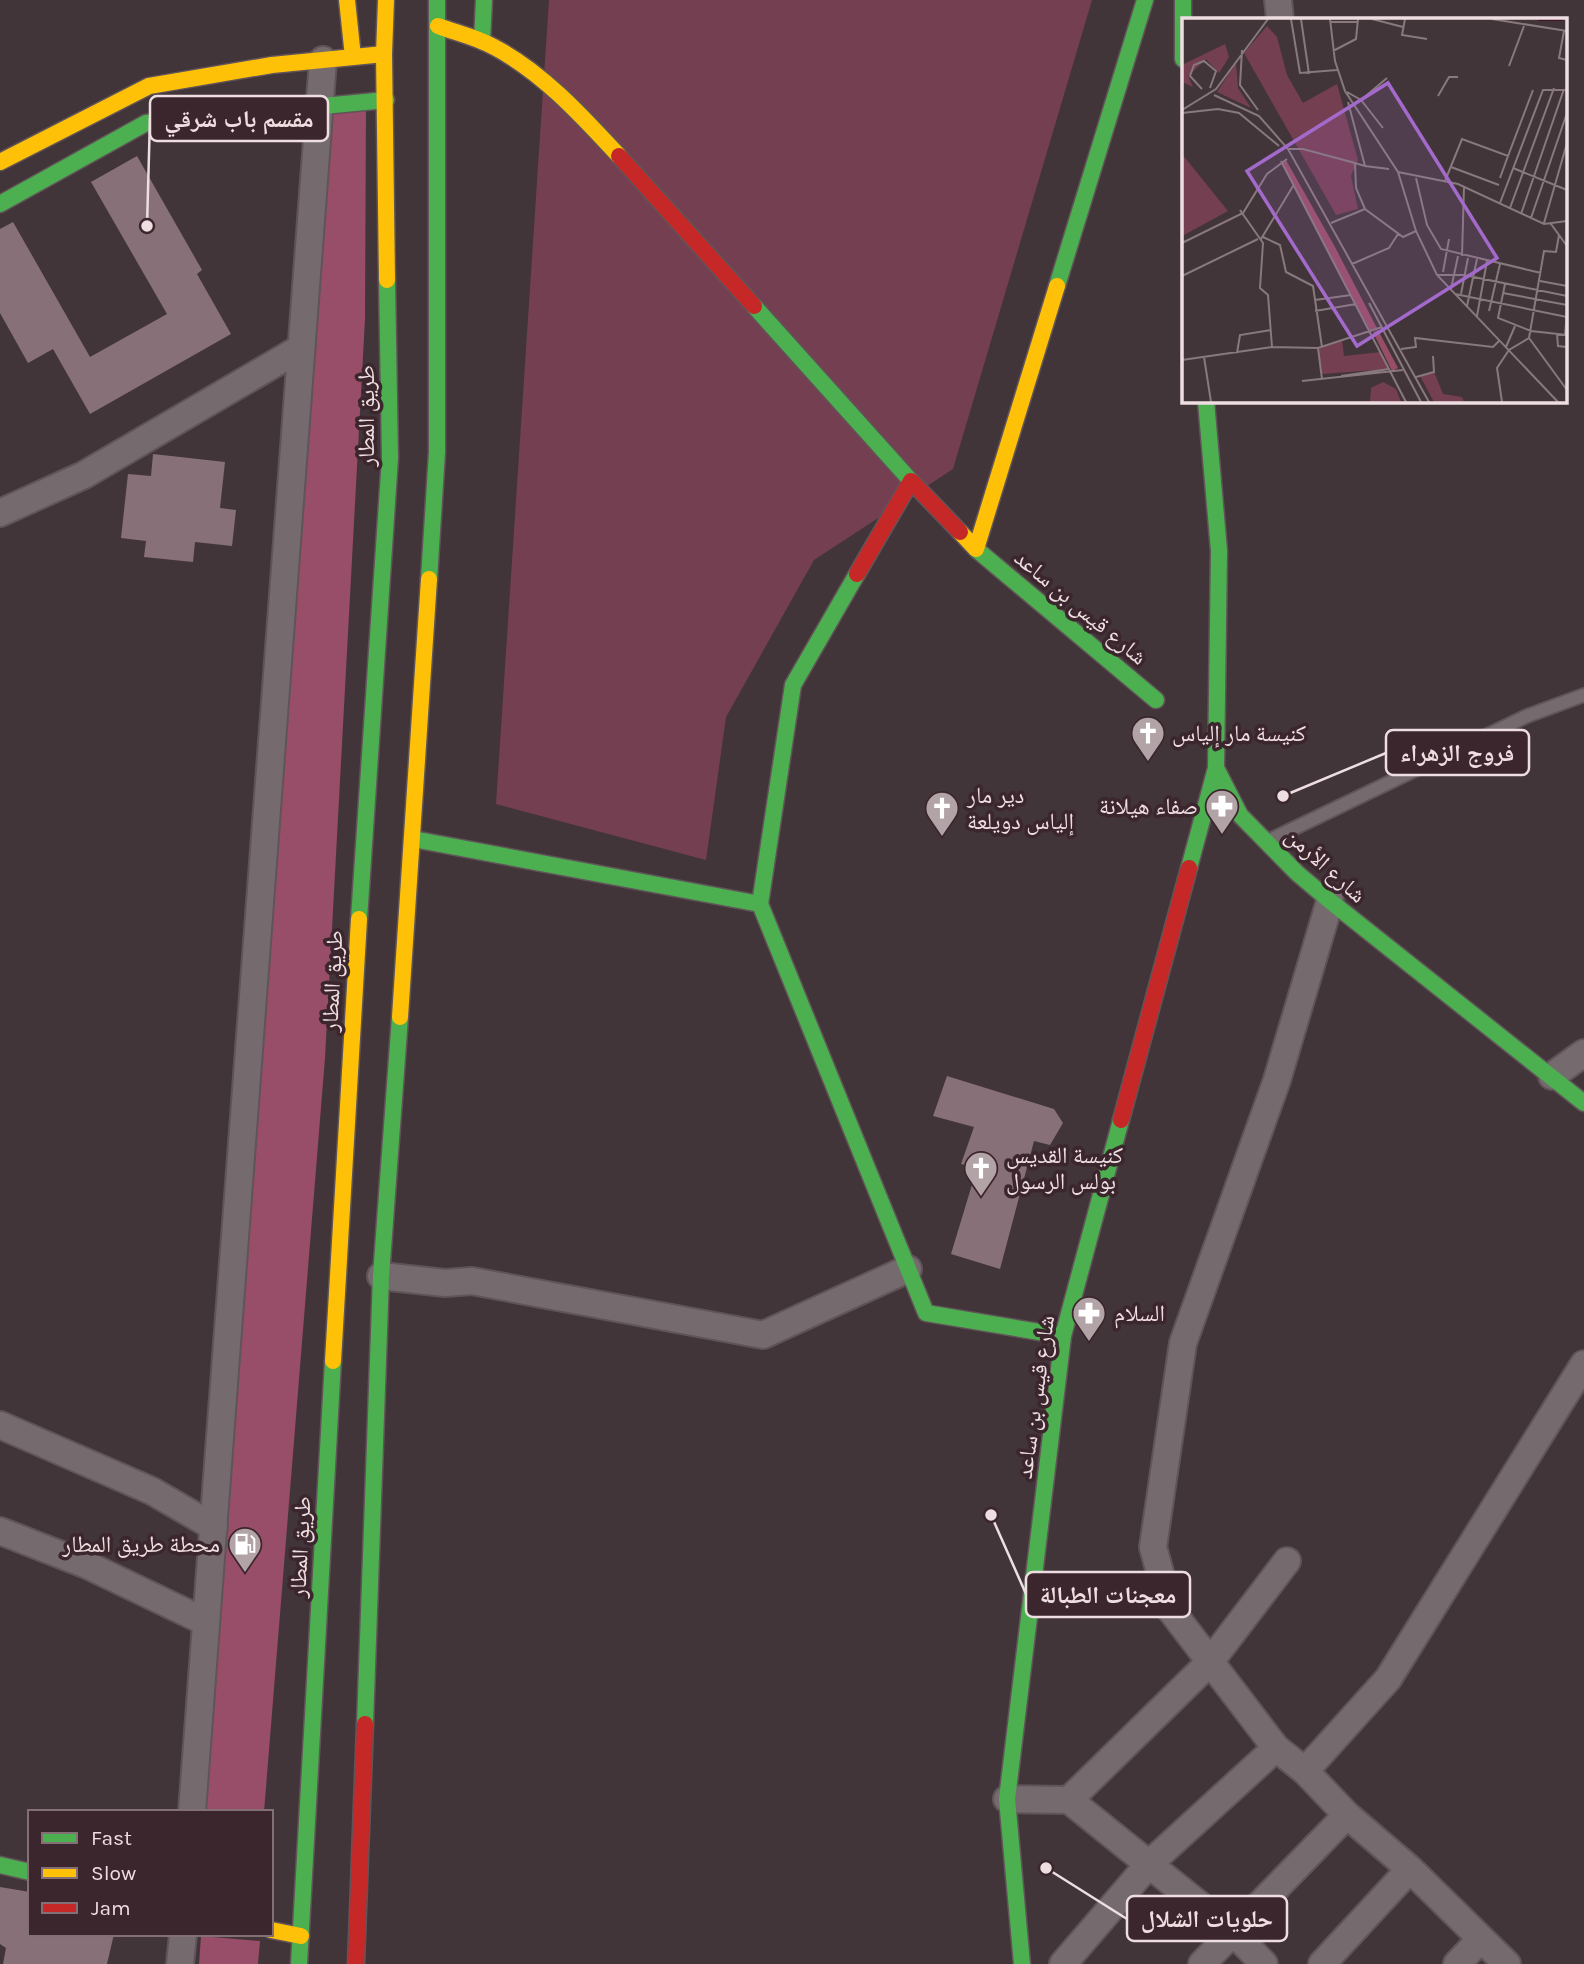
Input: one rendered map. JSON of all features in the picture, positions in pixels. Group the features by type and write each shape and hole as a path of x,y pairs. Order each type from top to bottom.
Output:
{"main road":[{"path":"346,0 353,57"},
{"name":"طريق المطار","path":"299,1964 362,854 390,458 384,54 386,0"},
{"path":"356,1964 382,1276 413,839 436,452 437,0"},
{"path":"482,41 484,0"},
{"path":"976,549 1141,35 1145,0"},
{"path":"1179,47 1183,0"},
{"path":"439,26 482,41 538,78 596,131 911,481 793,685 760,904 926,1313 1063,1336"},
{"path":"0,162 149,86 272,65 384,54"},
{"path":"0,204 146,123 386,100"},
{"name":"شارع الأرمن","path":"1206,402 1219,551 1216,768 1240,815 1330,901 1584,1103"},
{"name":"شارع قيس بن ساعد","path":"911,481 976,549 1156,700"},
{"name":"شارع قيس بن ساعد","path":"1022,1964 1007,1799 1063,1336 1216,768"},
{"path":"413,839 760,904"},
{"path":"0,1865 28,1872"},
{"path":"273,1930 301,1937"}],"street":[{"path":"1278,0 1280,18"},
{"path":"192,1810 323,61"},
{"path":"0,513 84,475 301,348"},
{"path":"1330,901 1277,1080 1183,1343 1153,1548 1170,1609 1276,1748 1305,1771 1347,1815 1410,1869 1507,1964"},
{"path":"1552,1076 1584,1053"},
{"path":"382,1276 445,1283 472,1281 763,1335 908,1269"},
{"path":"1305,1771 1388,1679 1584,1364"},
{"path":"0,1425 152,1491 214,1527"},
{"path":"0,1531 87,1565 206,1622"},
{"path":"1069,1800 1210,1662 1287,1561"},
{"path":"1063,1964 1149,1864 1276,1748"},
{"path":"1007,1799 1069,1800 1232,1931 1264,1964"},
{"path":"1202,1964 1347,1815"},
{"path":"1322,1964 1410,1869"},
{"path":"180,1964 183,1936"},
{"path":"1457,1964 1480,1939"}],"lane":[{"path":"1266,842 1527,716 1584,695"}],"shaded area":[{"path":"549,0 1092,0 953,469 814,560 726,717 706,860 496,804"},
{"path":"366,104 365,319 325,1058 264,1810 192,1810 320,108"},
{"path":"201,1936 260,1941 258,1964 199,1964"}],"building":[{"path":"137,156 202,270 197,274 231,334 90,414 53,349 28,363 0,313 0,229 13,222 90,357 167,314 91,182"},
{"path":"153,454 225,462 220,508 236,510 232,546 195,542 193,562 144,557 146,541 121,538 128,474 151,476"},
{"path":"947,1076 1054,1109 1063,1123 1050,1145 1034,1141 1000,1269 951,1254 977,1168 961,1164 974,1127 933,1116"},
{"path":"0,1887 28,1892 28,1936 114,1936 107,1964 3,1964 6,1948 0,1944"}],"traffic: fast":[{"path":"429,579 437,452 437,0"},
{"path":"482,41 484,0"},
{"path":"1057,286 1145,0"},
{"path":"1183,0 1183,18"},
{"path":"0,204 146,123 386,100"},
{"path":"359,919 390,458 387,280"},
{"path":"754,306 911,481"},
{"path":"1206,402 1219,551 1216,768 1240,815 1297,873 1330,901 1584,1103"},
{"path":"976,549 1156,700"},
{"path":"857,574 793,685 760,904 926,1313 1063,1336"},
{"path":"1189,868 1216,768"},
{"path":"413,839 760,904"},
{"path":"365,1724 381,1276 400,1017"},
{"path":"1022,1964 1007,1799 1063,1336 1121,1120"},
{"path":"299,1964 333,1361"},
{"path":"0,1865 28,1872"}],"traffic: slow":[{"path":"347,0 353,57"},
{"path":"386,0 384,54 387,280"},
{"path":"438,26 487,44 529,69 576,111 619,156"},
{"path":"0,162 149,86 272,65 384,54"},
{"path":"960,532 976,549 1057,286"},
{"path":"400,1017 429,579"},
{"path":"333,1361 359,919"},
{"path":"273,1930 301,1936"}],"traffic: jam":[{"path":"619,156 754,306"},
{"path":"857,574 911,481 960,532"},
{"path":"1121,1120 1189,868"},
{"path":"356,1964 365,1724"}],"place":[{"name":"مقسم باب شرقي","path":"147,226"},
{"name":"كنيسة مار إلياس","path":"1148,763"},
{"name":"فروج الزهراء","path":"1283,796"},
{"name":"صفاء هيلانة","path":"1222,836"},
{"name":"دير مار إلياس دويلعة","path":"942,838"},
{"name":"كنيسة القديس بولس الرسول","path":"981,1198"},
{"name":"السلام","path":"1089,1343"},
{"name":"معجنات الطبالة","path":"991,1515"},
{"name":"محطة طريق المطار","path":"245,1574"},
{"name":"حلويات الشلال","path":"1046,1868"}]}
